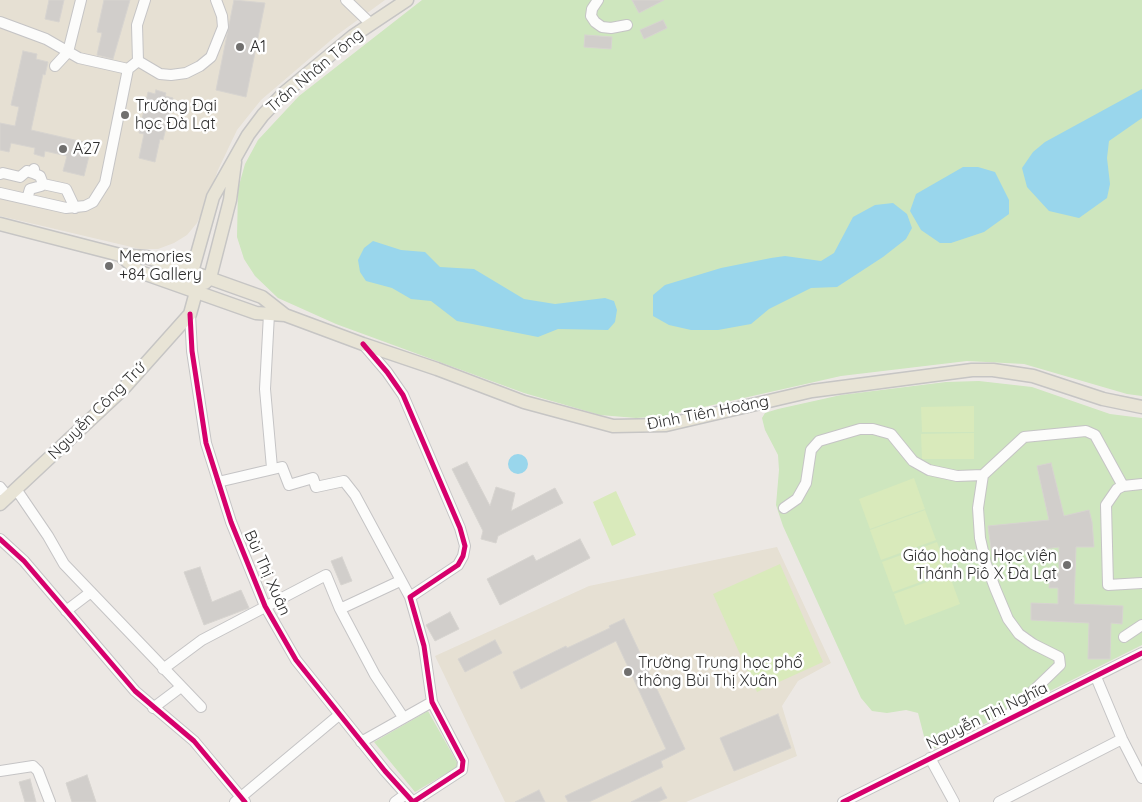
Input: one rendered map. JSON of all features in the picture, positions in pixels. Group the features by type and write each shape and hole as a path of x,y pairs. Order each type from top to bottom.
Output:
{"main road":[{"name":"Trần Nhân Tông","path":"192,272 213,197 236,155 263,115 284,93 371,24 407,0"},
{"name":"Trần Nhân Tông","path":"210,278 230,200 236,155"},
{"name":"Đinh Tiên Hoàng","path":"0,224 120,255 146,257 262,297 285,315"},
{"name":"Đinh Tiên Hoàng","path":"120,255 140,272 256,314 285,315 524,402 613,426 642,427 666,424 812,391 972,370 993,370 1033,376 1103,399 1142,408"},
{"path":"190,314 196,292 192,272"},
{"path":"196,292 210,278"},
{"name":"Nguyễn Công Trứ","path":"6,494 123,389 190,314"}],"street":[{"path":"55,66 68,52 81,0"},
{"path":"137,0 145,0 137,25 138,62"},
{"path":"138,62 160,74 171,75 186,73 200,66 211,56 223,27 222,16 216,0"},
{"path":"346,0 371,24"},
{"path":"598,0 592,9 592,16 595,22 611,28 627,25"},
{"path":"0,22 46,39 79,58 128,69"},
{"path":"0,193 29,194 75,208 93,202 103,190 128,69 138,62"},
{"path":"20,177 27,171 33,171 40,176 43,184"},
{"path":"0,174 3,172 20,177"},
{"path":"20,177 29,194"},
{"path":"43,184 66,189 75,208"},
{"path":"29,194 43,184"},
{"name":"Bùi Thị Xuân","path":"190,314 201,414 218,482 264,606 296,660 361,742 410,799"},
{"path":"269,314 265,389 272,468"},
{"path":"363,344 391,377 403,395 460,528 465,546 463,556 458,565 410,597"},
{"path":"784,508 797,498 806,482 811,450 819,441 860,430 873,429 891,434 913,461 929,470 957,476 983,475"},
{"path":"1000,722 1060,665 1059,657 1033,644 1019,634 1008,619 995,588 986,564 980,538 978,508 983,475 1024,437 1073,430 1086,431 1095,435 1123,486"},
{"path":"218,482 282,467 289,485 313,478 316,487 344,481 355,495 410,597 426,655 432,702 463,761 462,770 410,799 395,802"},
{"path":"1142,484 1123,486 1112,494 1106,505 1107,583 1110,586 1142,583"},
{"path":"6,494 48,536 64,564 201,707"},
{"path":"0,540 24,561 135,691 194,741 240,800 339,715"},
{"path":"164,670 202,640 326,575 340,609 375,675 403,717"},
{"path":"340,609 400,581"},
{"path":"66,611 91,592"},
{"path":"1124,637 1142,625"},
{"name":"Nguyễn Thị Nghĩa","path":"843,802 1000,722 1142,653"},
{"path":"1096,677 1122,739 1142,778"},
{"path":"153,708 180,687"},
{"path":"361,742 432,702"},
{"path":"1000,802 1122,739"},
{"path":"930,758 954,802"},
{"path":"0,772 14,767 33,766 38,771 50,802"}],"shaded area":[{"name":"Trường Đại học Đà Lạt","path":"0,0 385,0 337,35 261,100 237,130 218,170 197,223 187,235 174,243 158,249 140,249 0,216"},
{"name":"Trường Trung học phổ thông Bùi Thị Xuân","path":"777,547 831,663 798,681 782,706 797,756 686,802 505,802 435,656 589,586"}],"green space":[{"path":"422,0 1142,0 1142,396 1127,394 1024,364 967,361 841,376 664,416 636,418 600,415 524,393 336,324 278,298 255,276 244,259 237,237 238,189 245,164 258,140 299,96"},
{"path":"979,381 1032,387 1110,414 1142,418 1142,645 936,748 930,748 926,744 918,713 906,710 887,713 872,711 861,698 783,526 776,505 779,470 778,455 765,430 762,418 765,413 778,409 841,395 946,382"},
{"path":"974,406 974,432 922,432 921,407"},
{"path":"974,433 974,459 922,459 921,434"},
{"path":"914,478 925,509 870,529 859,499"},
{"path":"616,491 636,535 612,546 593,502"},
{"path":"925,510 936,540 881,560 870,530"},
{"path":"937,542 948,572 893,592 882,562"},
{"path":"780,564 823,662 757,692 713,594"},
{"path":"949,574 960,604 905,625 894,594"},
{"path":"428,711 459,766 415,792 374,742"}],"water":[{"path":"1142,89 1142,118 1109,141 1107,158 1110,184 1107,198 1079,218 1049,211 1027,187 1022,168 1033,152 1045,142"},
{"path":"963,167 978,167 995,172 1009,200 1009,214 984,232 951,243 940,243 921,230 910,211 916,194"},
{"path":"893,203 907,214 912,228 906,239 883,257 837,287 811,288 769,309 751,324 718,330 691,330 669,325 653,316 653,295 665,285 721,268 771,258 785,256 821,261 834,253 853,217 875,205"},
{"path":"373,241 401,250 425,252 440,267 474,269 524,299 555,304 605,298 614,301 617,310 615,322 608,330 558,329 538,337 457,321 431,301 411,299 392,288 366,281 360,272 358,260 364,248"},
{"path":"518,454 525,457 528,464 525,471 518,474 511,471 508,464 511,457"}],"building":[{"path":"49,0 64,0 59,22 45,19"},
{"path":"104,0 130,0 113,59 97,55 102,33 97,32"},
{"name":"A1","path":"234,0 265,3 246,97 216,90"},
{"path":"632,0 664,0 639,13"},
{"path":"663,20 667,28 644,39 640,30"},
{"path":"585,35 612,37 611,49 584,47"},
{"path":"23,51 37,54 36,59 48,62 45,75 43,74 31,130 92,144 84,176 63,171 67,156 45,151 44,157 34,154 35,148 11,143 9,152 0,150 0,123 15,126 19,107 11,105"},
{"path":"156,90 166,93 165,96 173,98 163,140 160,139 155,162 139,158 144,134 139,133 148,92 155,94"},
{"path":"467,462 490,506 496,487 515,493 511,511 555,488 563,503 498,536 496,543 481,539 483,531 452,469"},
{"path":"1051,463 1064,516 1089,510 1092,522 1094,547 1076,547 1074,604 1123,606 1122,624 1111,623 1110,659 1088,659 1089,623 1031,620 1031,603 1058,604 1058,588 1049,588 1050,574 1059,573 1059,547 992,556 988,526 1049,520 1037,466"},
{"path":"580,539 590,558 500,605 487,579 533,555 536,561"},
{"path":"342,557 352,581 341,585 331,561"},
{"path":"200,567 212,602 241,590 249,608 204,625 184,572"},
{"path":"450,612 459,629 435,641 426,625"},
{"path":"624,619 685,749 661,761 663,767 589,802 568,802 565,796 666,749 616,641 521,689 513,672 566,646 567,648 610,628 609,626"},
{"path":"495,640 502,653 465,672 458,659"},
{"path":"778,714 791,748 734,771 720,738"},
{"path":"87,775 96,802 72,802 66,783"},
{"path":"30,779 36,802 25,802 19,782"},
{"path":"661,787 667,798 658,802 631,802"},
{"path":"539,790 545,802 515,802"}],"cycle path":[{"path":"190,314 192,351 206,443 231,522 265,606 296,660 385,771 413,802"},
{"path":"363,344 387,372 403,395 460,528 465,546 463,556 458,565 410,597 424,646 432,702 463,761 462,770 413,802"},
{"path":"0,539 24,561 135,691 194,741 245,802"},
{"path":"843,802 1142,653"}],"place":[{"name":"A1","path":"240,47"},
{"name":"Trường Đại học Đà Lạt","path":"125,115"},
{"name":"A27","path":"63,149"},
{"name":"Memories +84 Gallery","path":"109,266"},
{"name":"Giáo hoàng Học viện Thánh Piô X Đà Lạt","path":"1067,565"},
{"name":"Trường Trung học phổ thông Bùi Thị Xuân","path":"628,672"}]}
